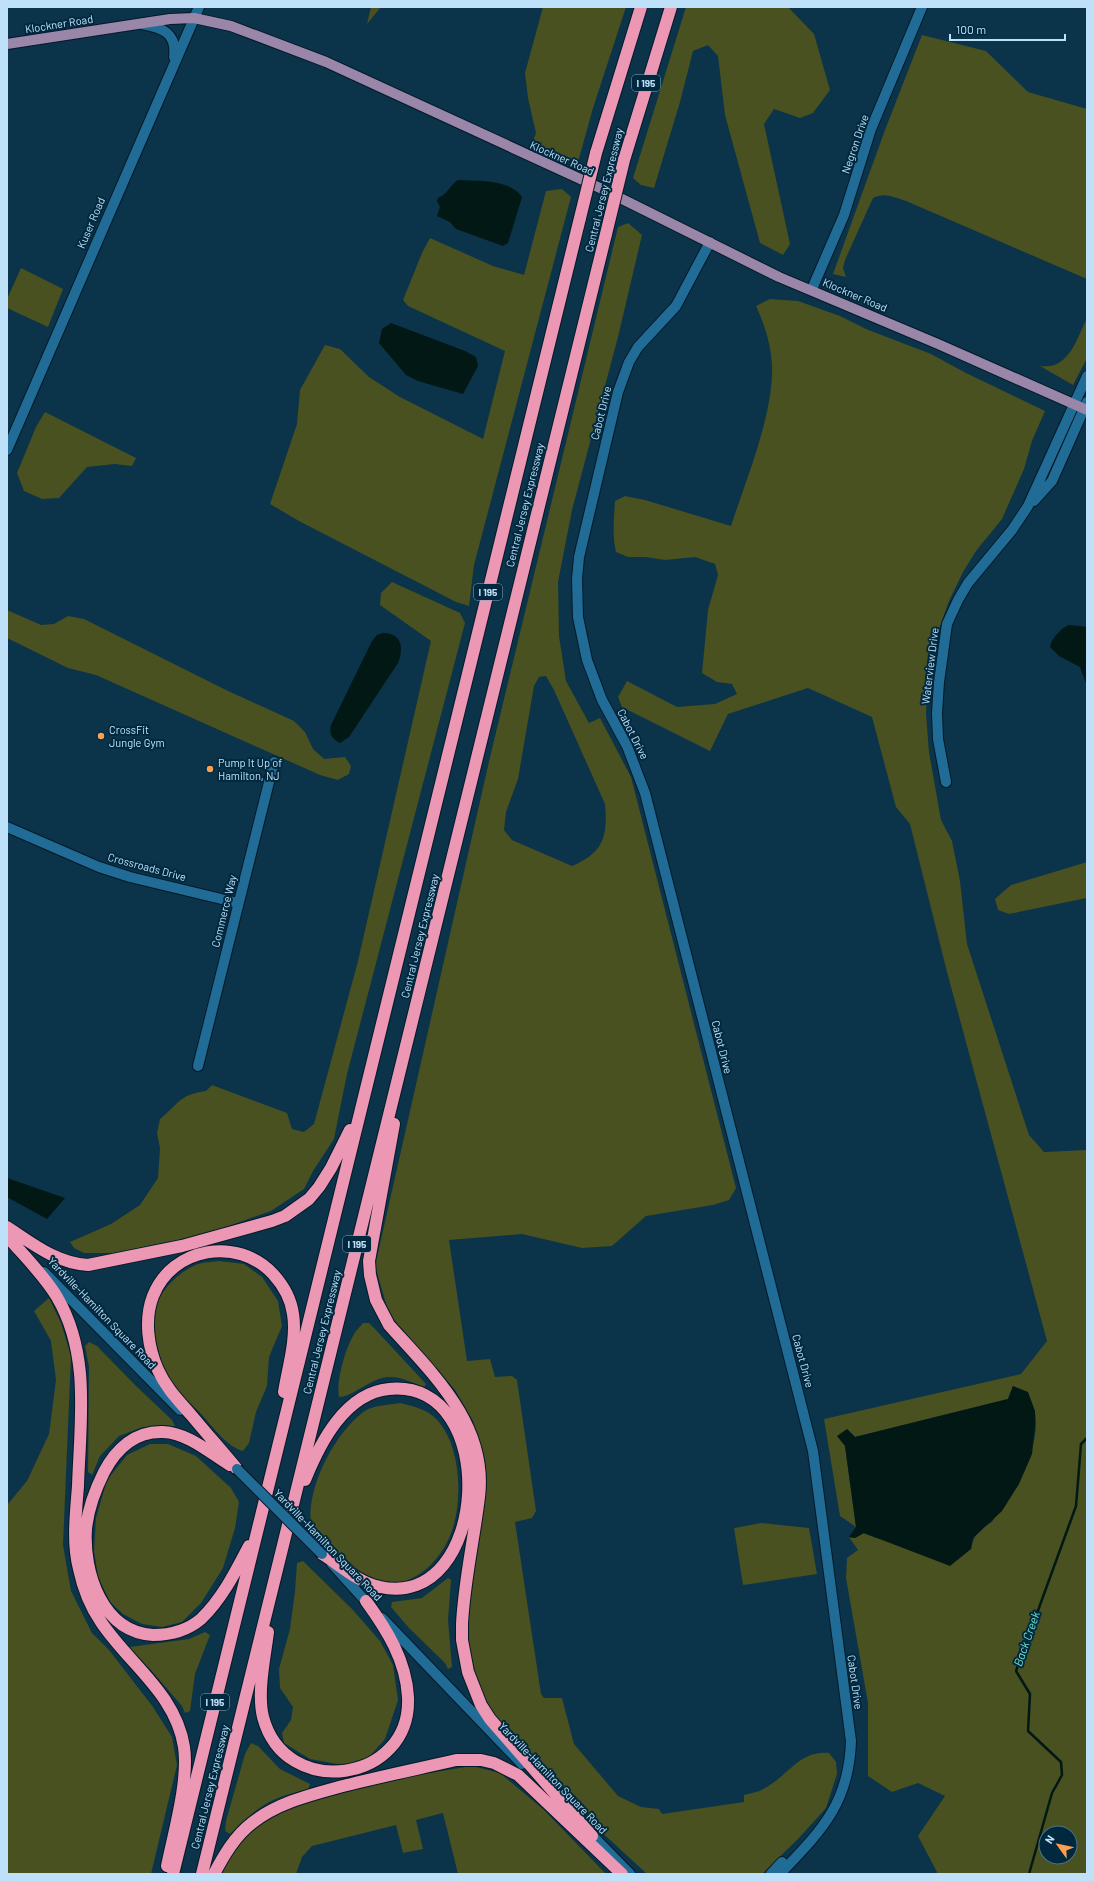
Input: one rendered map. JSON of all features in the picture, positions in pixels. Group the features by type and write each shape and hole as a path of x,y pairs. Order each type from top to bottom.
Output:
{"highway":[{"name":"Central Jersey Expressway","path":"173,1874 596,152 641,7"},
{"name":"Central Jersey Expressway","path":"202,1874 624,160 671,7"},
{"path":"7,1227 51,1256 63,1261 88,1265 182,1246 272,1221 297,1209 319,1187 331,1168 350,1131 396,966"},
{"path":"424,973 370,1248 370,1275 372,1289 382,1313 389,1325 453,1399 463,1415 474,1445 478,1461 480,1495 462,1624 464,1656 474,1690 490,1719 592,1836"},
{"path":"7,1235 43,1277 57,1297 70,1325 78,1349 82,1385 75,1543 82,1582 88,1598 102,1624 164,1697 181,1732 185,1762 184,1777 166,1874"},
{"path":"237,1469 164,1382 153,1356 150,1342 150,1310 153,1295 159,1284 167,1274 183,1260 203,1252 215,1250 239,1253 261,1263 278,1280 289,1299 293,1312 294,1336 271,1475"},
{"path":"290,1516 307,1474 331,1430 342,1415 361,1399 385,1390 407,1389 428,1396 446,1411 458,1430 464,1451 468,1483 467,1506 460,1535 448,1560 441,1568 422,1582 390,1589 368,1583 322,1554"},
{"path":"237,1469 189,1440 174,1434 153,1433 142,1435 122,1446 108,1464 99,1481 89,1515 86,1545 91,1576 105,1607 120,1622 141,1633 162,1635 172,1633 192,1625 214,1604 235,1573 257,1531"},
{"path":"274,1583 261,1693 263,1716 272,1739 280,1749 301,1765 324,1772 347,1772 358,1769 380,1757 397,1738 406,1715 408,1697 400,1659 386,1628 366,1601"},
{"path":"214,1874 231,1846 242,1832 258,1819 277,1808 315,1794 376,1777 456,1760 469,1759 494,1763 518,1775 628,1874"}],"main road":[{"name":"Klockner Road","path":"7,44 142,24 194,18 231,26 326,62 600,188 779,277 812,289 1083,407"}],"street":[{"name":"Kuser Road","path":"7,450 199,7"},
{"name":"Negron Drive","path":"812,289 844,215 871,129 917,24 922,7"},
{"path":"142,24 156,26 167,32 172,37 175,48 173,66"},
{"name":"Cabot Drive","path":"710,242 676,306 638,347 627,367 618,392 580,557 577,600 582,639 593,680 606,708 627,746 645,793 813,1451 851,1741 850,1758 844,1787 831,1816 811,1841 780,1874"},
{"name":"Waterview Drive","path":"946,782 939,746 936,713 947,624 968,583 1012,530 1028,506 1052,481 1083,407 1087,376"},
{"name":"Commerce Way","path":"198,1066 274,762"},
{"name":"Crossroads Drive","path":"7,827 99,866 130,877 238,903"},
{"name":"Yardville-Hamilton Square Road","path":"7,1235 322,1554 628,1874"},
{"path":"771,1874 792,1852 811,1841"}],"green space":[{"path":"371,7 381,7 367,24"},
{"path":"543,7 626,7 593,108 578,162 530,148 536,133 528,98 525,73"},
{"path":"686,7 788,7 814,34 830,90 813,113 800,118 774,109 764,124 790,244 783,255 760,243 725,115 718,56 708,45 693,51 680,102 654,188 641,185 633,178"},
{"path":"922,35 986,51 1028,92 1087,109 1087,279 906,201 885,195 873,198 845,260 843,268 846,277 833,274 885,130"},
{"path":"562,189 571,197 474,565 469,606 456,602 299,521 270,504 297,424 300,390 325,345 340,349 369,377 400,397 483,439 505,351 408,306 403,300 422,253 430,238 493,266 524,275 546,191"},
{"path":"628,223 642,235 618,337 572,510 558,582 559,636 566,681 589,723 600,718 631,777 736,1188 729,1200 713,1205 646,1216 612,1246 582,1248 522,1234 449,1240 467,1361 490,1359 495,1377 512,1376 517,1380 536,1511 532,1518 515,1522 541,1694 544,1698 562,1698 574,1744 618,1796 641,1807 659,1809 662,1814 744,1802 744,1795 765,1788 802,1760 819,1753 829,1753 836,1762 837,1774 826,1808 799,1838 762,1874 647,1874 596,1827 495,1715 477,1687 469,1645 469,1616 485,1484 483,1454 473,1421 455,1390 389,1314 375,1266 490,757 618,227","holes":["546,676 554,690 605,804 605,826 604,835 601,842 591,855 572,866 512,840 504,830 506,812 518,779 534,686 539,677"]},
{"path":"21,268 63,289 48,327 7,308 7,299"},
{"path":"770,299 798,301 840,316 866,329 931,354 966,373 1045,411 1032,441 1024,469 1002,519 976,551 963,572 949,601 935,640 928,682 926,713 929,752 941,820 952,841 960,881 967,944 1029,1135 1044,1152 1087,1150 1087,1874 936,1874 937,1872 918,1836 945,1796 918,1783 892,1792 868,1776 868,1703 846,1578 847,1558 858,1550 849,1537 855,1538 863,1533 876,1538 971,1549 975,1536 984,1527 992,1522 1023,1470 1034,1441 1036,1427 1035,1412 1013,1386 1008,1399 855,1437 847,1429 845,1446 856,1527 840,1516 824,1419 1021,1374 1047,1341 947,972 910,824 896,807 872,717 808,688 728,714 710,751 622,707 618,697 627,681 677,707 715,704 737,694 732,684 717,682 702,673 708,610 718,575 715,564 695,557 665,560 645,557 628,557 616,552 614,539 615,501 625,496 645,500 731,526 762,432 770,393 772,366 770,349 763,322 756,306"},
{"path":"1087,318 1087,358 1073,385 1040,366 1050,366 1065,358 1075,344"},
{"path":"45,412 136,458 132,466 115,464 87,467 59,498 42,499 24,491 17,473 36,427"},
{"path":"392,582 460,613 465,623 347,1074 334,1139 313,1171 304,1189 271,1211 206,1234 113,1253 84,1253 74,1248 70,1242 111,1224 140,1205 158,1178 160,1148 157,1133 160,1119 184,1097 206,1091 212,1085 287,1113 292,1129 304,1132 314,1124 358,961 431,641 380,605 381,593"},
{"path":"7,610 41,625 54,624 68,616 84,619 226,690 294,721 305,732 313,749 324,759 345,757 351,766 349,774 338,780 320,775 96,675 68,668 7,638"},
{"path":"1087,862 1087,898 1009,914 998,910 995,899 1011,885"},
{"path":"219,1261 244,1264 262,1277 278,1301 282,1326 269,1357 267,1386 256,1412 249,1443 243,1451 237,1449 226,1441 180,1394 169,1379 156,1343 154,1313 159,1299 167,1287 178,1276 191,1267 201,1263"},
{"path":"49,1298 61,1323 71,1356 63,1545 71,1591 92,1633 109,1650 153,1707 172,1737 177,1765 151,1874 7,1874 7,1505 27,1481 49,1434 56,1380 51,1341 34,1311"},
{"path":"363,1323 369,1323 376,1330 426,1384 424,1387 403,1379 388,1377 377,1380 348,1395 339,1397 338,1391 340,1375 344,1357 354,1334"},
{"path":"89,1342 97,1346 172,1420 175,1426 168,1429 143,1427 119,1436 100,1456 92,1475 88,1472 89,1367 85,1346"},
{"path":"400,1403 425,1411 433,1416 443,1427 455,1456 458,1473 457,1507 450,1536 437,1558 418,1575 395,1583 383,1583 370,1580 365,1577 329,1550 311,1525 311,1510 313,1495 324,1463 332,1448 342,1435 366,1410"},
{"path":"150,1444 168,1444 196,1456 231,1488 239,1502 235,1528 223,1568 201,1603 182,1622 162,1627 142,1624 123,1614 110,1602 98,1577 94,1551 96,1518 107,1480 127,1455"},
{"path":"761,1523 809,1528 817,1574 743,1585 734,1528"},
{"path":"303,1561 353,1610 380,1641 393,1665 398,1700 385,1739 369,1757 343,1765 310,1759 284,1743 282,1733 291,1720 293,1707 280,1688 279,1669 290,1629 297,1563"},
{"path":"448,1578 451,1580 448,1620 452,1667 448,1669 445,1663 409,1628 391,1607 392,1602 422,1598"},
{"path":"205,1632 210,1635 195,1674 190,1711 185,1713 182,1706 150,1669 131,1651 130,1647 189,1639"},
{"path":"251,1743 258,1746 280,1769 310,1784 308,1790 284,1796 265,1804 256,1810 230,1834 225,1831 226,1821 245,1754"},
{"path":"472,1766 500,1773 543,1809 606,1874 458,1874 443,1813 416,1820 423,1849 403,1853 396,1825 312,1846 302,1857 296,1874 219,1874 230,1851 251,1827 273,1813 386,1780"}],"shaded area":[{"path":"458,180 483,181 501,184 517,191 522,197 508,243 503,246 456,229 450,222 437,216 440,207 437,201 438,198"},
{"path":"391,323 465,351 476,357 478,366 463,394 418,381 406,375 379,343 382,329"},
{"path":"1069,625 1087,627 1087,686 1080,667 1059,656 1050,647 1057,634"},
{"path":"383,633 394,636 400,642 401,652 398,663 349,737 340,743 332,736 330,731 331,725 372,641 377,635"},
{"path":"7,1178 65,1198 47,1219 7,1197"},
{"path":"1013,1386 1028,1392 1035,1411 1032,1454 1019,1484 1002,1511 973,1538 971,1549 950,1566 864,1533 855,1538 849,1537 856,1527 845,1446 837,1436 847,1429 855,1437 1008,1399"}],"waterway":[{"name":"Back Creek","path":"1029,1874 1052,1793 1062,1775 1061,1762 1028,1731 1030,1694 1016,1671 1076,1506 1081,1444 1087,1438"}],"place":[{"name":"CrossFit Jungle Gym","path":"101,736"},
{"name":"Pump It Up of Hamilton, NJ","path":"210,769"}]}
